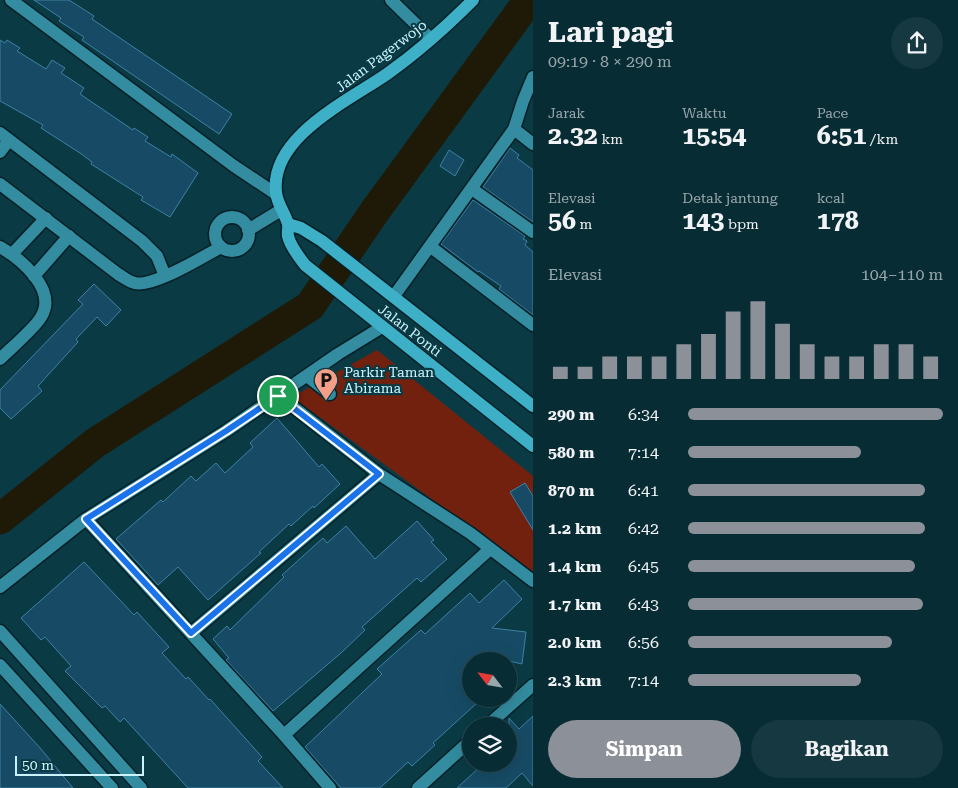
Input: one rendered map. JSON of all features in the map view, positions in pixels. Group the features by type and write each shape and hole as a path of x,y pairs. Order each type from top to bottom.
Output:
{"main road":[{"name":"Jalan Pagerwojo","path":"327,113 388,73 431,39 474,0"},
{"name":"Jalan Ponti","path":"327,113 300,136 283,157 276,175 276,194 288,224 288,237 305,265 533,446"},
{"name":"Jalan Ponti","path":"288,224 301,228 322,241 533,406"}],"street":[{"path":"11,0 234,166 276,194"},
{"path":"391,0 431,39"},
{"path":"394,296 514,129 533,77"},
{"path":"514,129 533,144"},
{"path":"0,152 4,136 142,241 157,256 165,276"},
{"path":"0,184 118,274 135,284 165,276 221,247"},
{"path":"472,189 533,232"},
{"path":"248,230 281,210"},
{"path":"12,254 46,218"},
{"path":"226,218 240,219 248,230 248,238 240,249 233,251 221,247 217,242 215,232 220,223 226,218"},
{"path":"34,276 69,236"},
{"path":"0,247 12,254 34,276 43,290 45,305 41,318 0,359"},
{"path":"431,247 533,325"},
{"path":"0,586 86,519 226,431 382,327"},
{"path":"307,376 330,394"},
{"path":"278,396 379,474 462,528 533,580"},
{"path":"191,633 379,474"},
{"path":"86,519 284,735 330,788"},
{"path":"284,735 490,549"},
{"path":"0,630 142,788"},
{"path":"0,665 112,788"},
{"path":"497,717 533,685"},
{"path":"418,788 462,748"}],"shaded area":[{"path":"377,350 533,476 533,573 292,397"}],"building":[{"path":"34,0 69,0 94,16 92,19 232,114 219,134 82,40 84,37 59,21 61,18"},
{"path":"0,40 5,43 7,40 20,48 17,51 46,69 52,60 65,68 61,73 84,88 80,94 133,130 134,128 148,137 145,141 171,157 172,154 198,173 170,217 141,200 143,197 91,164 92,162 80,153 41,128 43,125 0,101"},
{"path":"510,148 519,155 517,158 533,170 533,222 483,187"},
{"path":"449,150 464,160 455,176 440,166"},
{"path":"473,200 525,236 523,239 527,241 525,245 533,252 533,315 499,289 501,286 478,272 441,244"},
{"path":"94,284 121,310 106,326 97,317 76,339 78,342 38,386 42,391 11,419 0,408 0,390 83,304 78,300"},
{"path":"277,418 319,467 322,464 340,484 314,508 313,506 291,526 289,524 259,552 261,553 208,600 178,567 158,585 116,539 161,500 163,502 191,476 196,481 216,463 225,473 253,447 250,443"},
{"path":"525,483 533,496 533,530 510,492"},
{"path":"417,521 434,540 431,542 447,559 421,582 417,578 362,627 365,630 341,653 273,711 226,660 229,658 213,639 227,626 230,630 284,577 282,575 323,538 327,543 346,526 375,559"},
{"path":"84,562 134,615 137,612 169,647 162,653 186,679 188,677 210,699 262,757 258,761 283,788 188,788 124,718 120,722 105,706 102,708 65,671 71,666 45,637 41,640 21,618"},
{"path":"504,580 522,599 492,628 526,632 522,664 518,663 518,652 462,652 462,708 472,708 433,743 435,745 412,766 408,762 380,788 341,788 305,747 382,674 377,669 421,630 425,634 470,593 479,603"},
{"path":"0,704 41,749 73,788 0,788"},
{"path":"533,716 533,786 522,773 506,788 457,788 474,772 517,772 517,727 519,729"}],"waterway":[{"path":"0,519 95,443 310,306 375,211 529,0"}],"place":[{"name":"Parkir Taman Abirama","path":"326,401"}],"route":[{"path":"278,396 379,474 191,633 86,519 278,396"}]}
